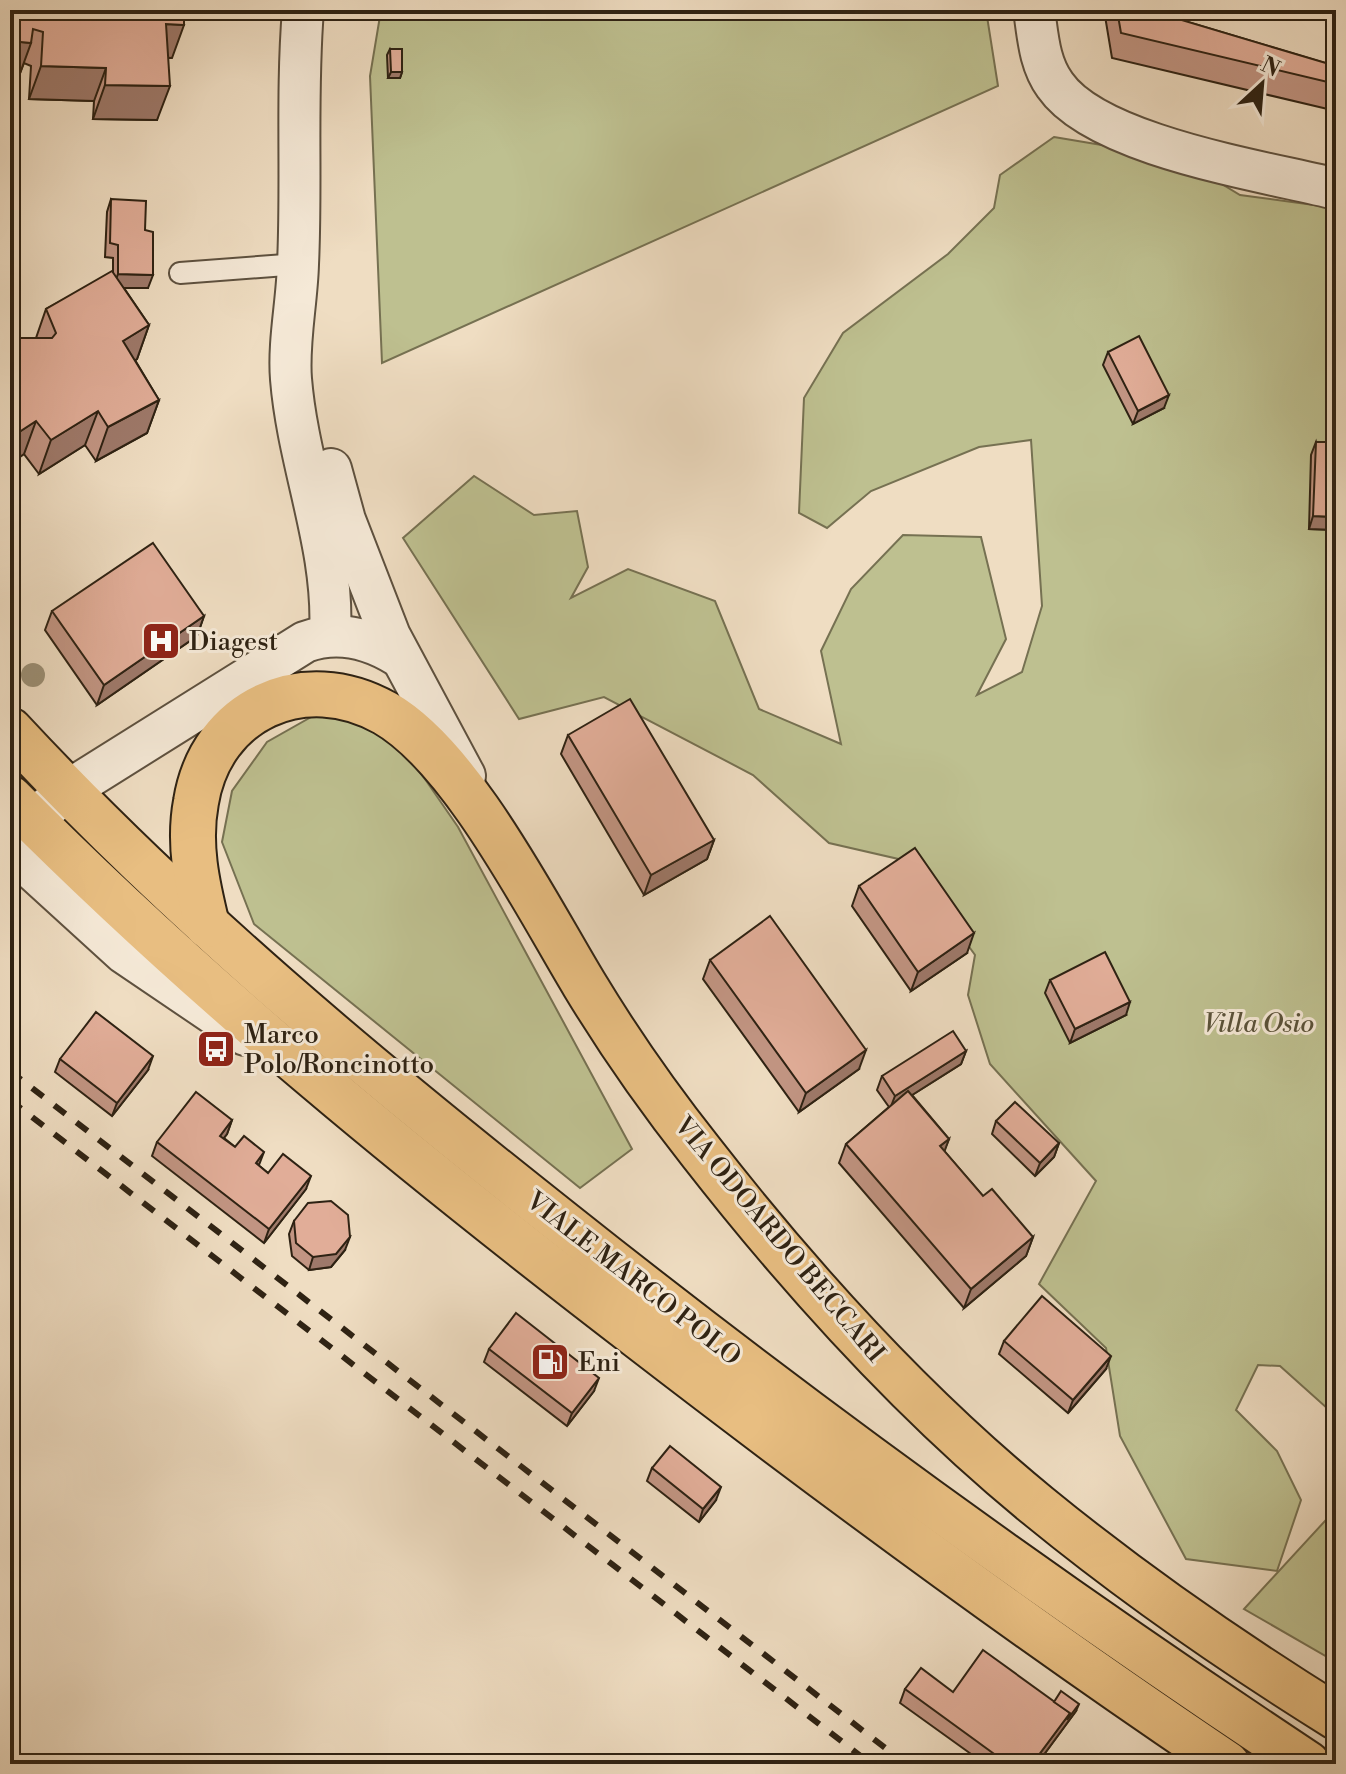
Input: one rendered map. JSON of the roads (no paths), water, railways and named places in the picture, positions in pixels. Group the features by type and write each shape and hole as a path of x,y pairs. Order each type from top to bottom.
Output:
{"main road":[{"path":"207,925 193,849 196,798 207,763 217,746 243,720 295,695 349,699 387,714 402,725 450,775 510,860"},
{"name":"VIALE MARCO POLO","path":"10,730 67,791 207,925 408,1098 655,1296 1064,1598 1308,1764"},
{"name":"VIALE MARCO POLO","path":"17,823 309,1075 742,1416 1129,1698 1227,1764"},
{"name":"VIA ODOARDO BECCARI","path":"510,860 593,998 699,1150 886,1364 987,1462 1059,1523 1215,1637 1336,1717"},
{"path":"1129,1698 1166,1764"}],"street":[{"name":"VIA ODOARDO BECCARI","path":"303,10 299,264 291,381 303,466 331,580 330,635"},
{"path":"1034,10 1039,49 1048,75 1071,104 1096,121 1140,140 1336,189"},
{"name":"VIA ODOARDO BECCARI","path":"293,347 312,396 345,520 398,656 510,860"},
{"path":"17,823 296,646 330,635 374,643 398,656"}],"lane":[{"path":"180,273 299,264"}],"railway":[{"path":"10,1071 906,1764"},
{"path":"10,1100 871,1764"}],"place":[{"name":"Diagest","path":"161,641"},
{"name":"Marco Polo/Roncinotto","path":"216,1049"},
{"name":"Eni","path":"550,1362"}],"park label":[{"name":"Villa Osio","path":"1259,1023"}]}
